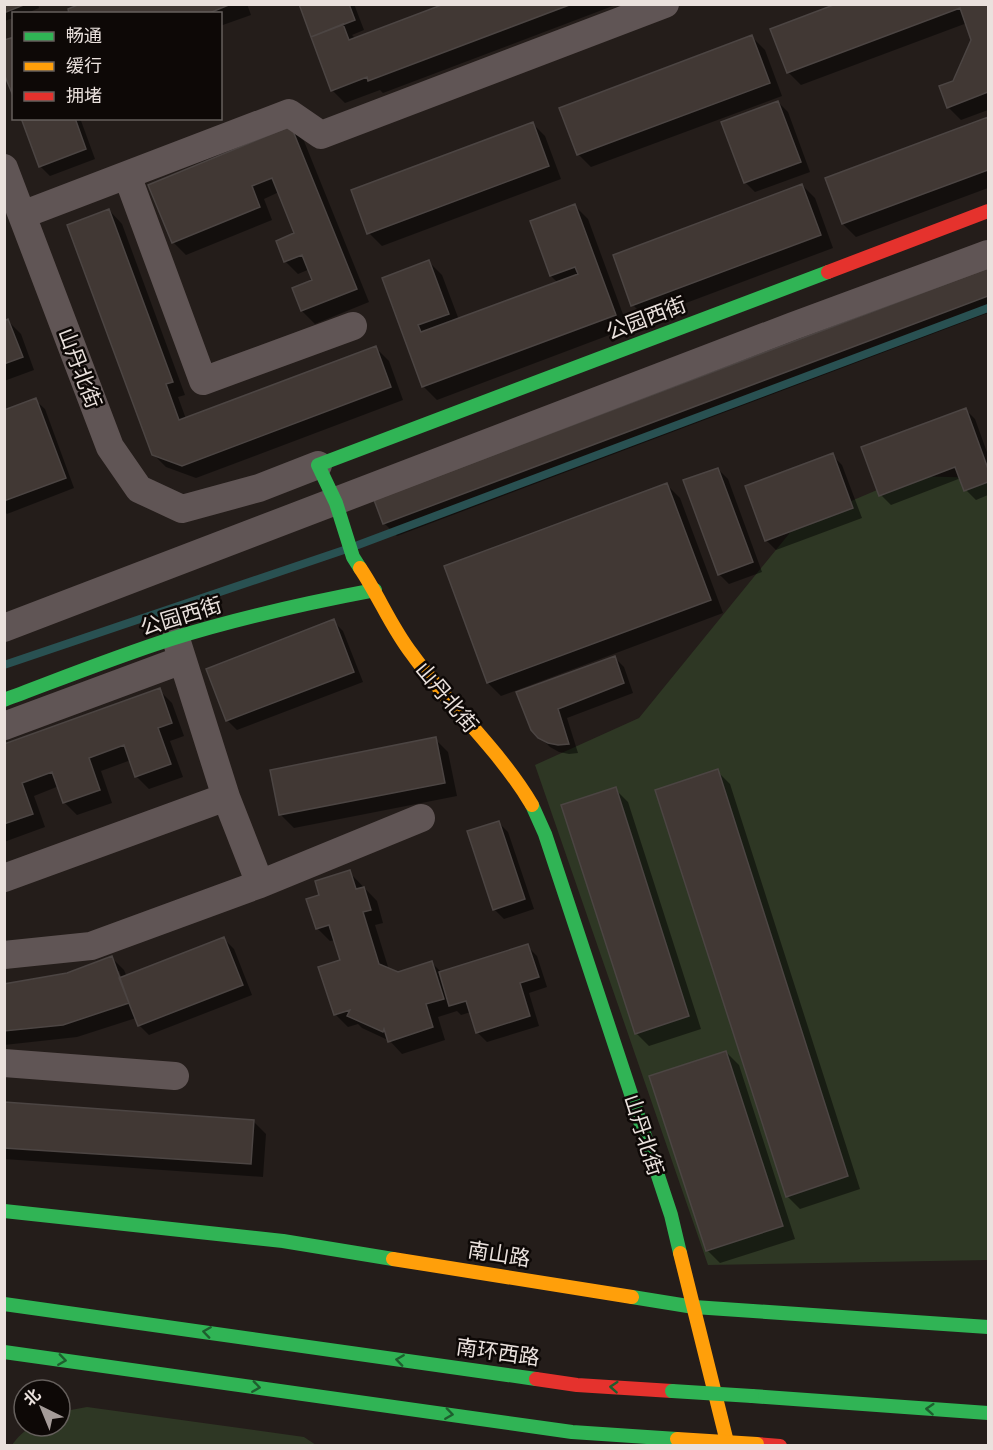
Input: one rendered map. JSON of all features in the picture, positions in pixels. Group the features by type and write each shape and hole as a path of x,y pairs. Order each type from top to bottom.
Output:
{"main road":[{"name":"公园西街","path":"318,465 988,211"},
{"name":"山丹北街","path":"318,465 338,509 353,557 375,590 385,614 412,655 531,802 545,834 671,1215 728,1446"},
{"name":"公园西街","path":"4,700 142,649 179,649 316,600 375,590"},
{"name":"南山路","path":"4,1211 283,1241 693,1307 988,1327"},
{"name":"南环西路","path":"4,1304 577,1385 988,1413"},
{"path":"4,1352 572,1432 780,1446"}],"street":[{"path":"22,214 290,113 321,135 665,4"},
{"name":"山丹北街","path":"4,168 110,447 139,489 182,509 259,488 318,465"},
{"path":"127,175 203,381 353,326"},
{"path":"4,627 338,509 793,326 988,254"},
{"path":"4,726 179,649 226,797 260,884"},
{"path":"4,878 226,797"},
{"path":"4,955 91,946 260,884 422,818"},
{"path":"4,1063 175,1076"}],"green space":[{"path":"910,476 988,478 988,1260 708,1265 535,765 639,718 797,524"},
{"path":"87,1407 304,1437 316,1445 12,1445 17,1438 72,1438 72,1410"}],"building":[{"path":"4,4 26,4 4,13"},
{"path":"80,4 231,4 212,12 69,12 68,9"},
{"path":"299,4 349,4 355,20 311,37"},
{"path":"444,4 572,4 368,81 367,77 331,91 311,37 343,24 349,40"},
{"path":"836,4 988,4 988,92 947,108 939,86 953,81 971,40 960,8 787,73 770,29"},
{"path":"752,35 770,83 577,155 559,108"},
{"path":"12,38 12,93 4,74 4,40"},
{"path":"778,101 801,162 744,183 721,122"},
{"path":"988,117 988,170 842,224 825,178"},
{"path":"22,120 76,120 86,149 39,167"},
{"path":"533,122 549,166 367,234 351,190"},
{"path":"291,126 357,289 301,311 292,288 312,280 302,255 284,262 276,241 294,233 272,178 252,186 260,207 172,243 148,185"},
{"path":"802,184 821,235 631,306 613,255"},
{"path":"575,204 616,315 422,387 382,278 429,260 449,314 418,325 421,332 578,274 575,267 550,276 530,221"},
{"path":"109,209 173,382 166,384 179,420 376,346 391,387 182,466 152,455 67,225"},
{"path":"988,268 988,296 383,524 374,500"},
{"path":"8,319 23,357 4,364 4,321"},
{"path":"36,398 66,478 4,501 4,410"},
{"path":"966,408 988,469 988,482 964,491 955,467 879,496 861,447"},
{"path":"833,453 853,508 765,541 745,486"},
{"path":"718,468 753,562 718,575 683,480"},
{"path":"667,483 711,600 487,683 444,566"},
{"path":"334,619 354,672 226,721 206,669"},
{"path":"615,656 624,683 558,709 569,744 558,745 538,738 531,730 516,692"},
{"path":"160,688 172,723 158,728 171,764 135,777 124,745 89,758 100,790 63,803 52,772 22,783 33,814 4,824 4,744"},
{"path":"436,737 445,783 279,815 270,770"},
{"path":"718,769 848,1176 786,1197 655,790"},
{"path":"616,787 689,1016 635,1034 561,805"},
{"path":"499,821 525,899 493,910 467,831"},
{"path":"350,870 356,889 364,887 371,910 363,912 379,964 398,972 432,961 444,999 426,1004 433,1027 388,1042 384,1029 383,1032 347,1016 350,1010 334,1015 318,967 340,960 329,925 316,929 306,899 319,895 315,881"},
{"path":"224,937 243,985 138,1026 119,978"},
{"path":"528,944 539,977 520,983 530,1016 476,1033 466,1001 449,1006 439,972"},
{"path":"112,956 129,1003 63,1025 4,1031 4,984 67,973"},
{"path":"726,1051 783,1226 706,1251 649,1076"},
{"path":"4,1102 254,1120 251,1164 4,1148"}],"waterway":[{"path":"358,545 988,308"},
{"path":"4,665 344,550"}],"traffic: fast":[{"path":"360,568 353,557 336,503 318,465 828,272"},
{"path":"4,700 129,653 196,631 323,600 375,590"},
{"path":"532,805 545,834 671,1215 680,1253"},
{"path":"4,1211 283,1241 393,1259"},
{"path":"632,1297 694,1307 988,1327"},
{"path":"4,1304 536,1379"},
{"path":"4,1352 572,1432 677,1439"},
{"path":"672,1391 752,1396"},
{"path":"752,1396 988,1413"}],"traffic: slow":[{"path":"360,568 391,622 426,673 505,765 532,805"},
{"path":"680,1253 728,1446"},
{"path":"393,1259 632,1297"},
{"path":"677,1439 757,1444"}],"traffic: jam":[{"path":"828,272 988,211"},
{"path":"536,1379 577,1385 672,1391"},
{"path":"757,1444 780,1446"}]}
